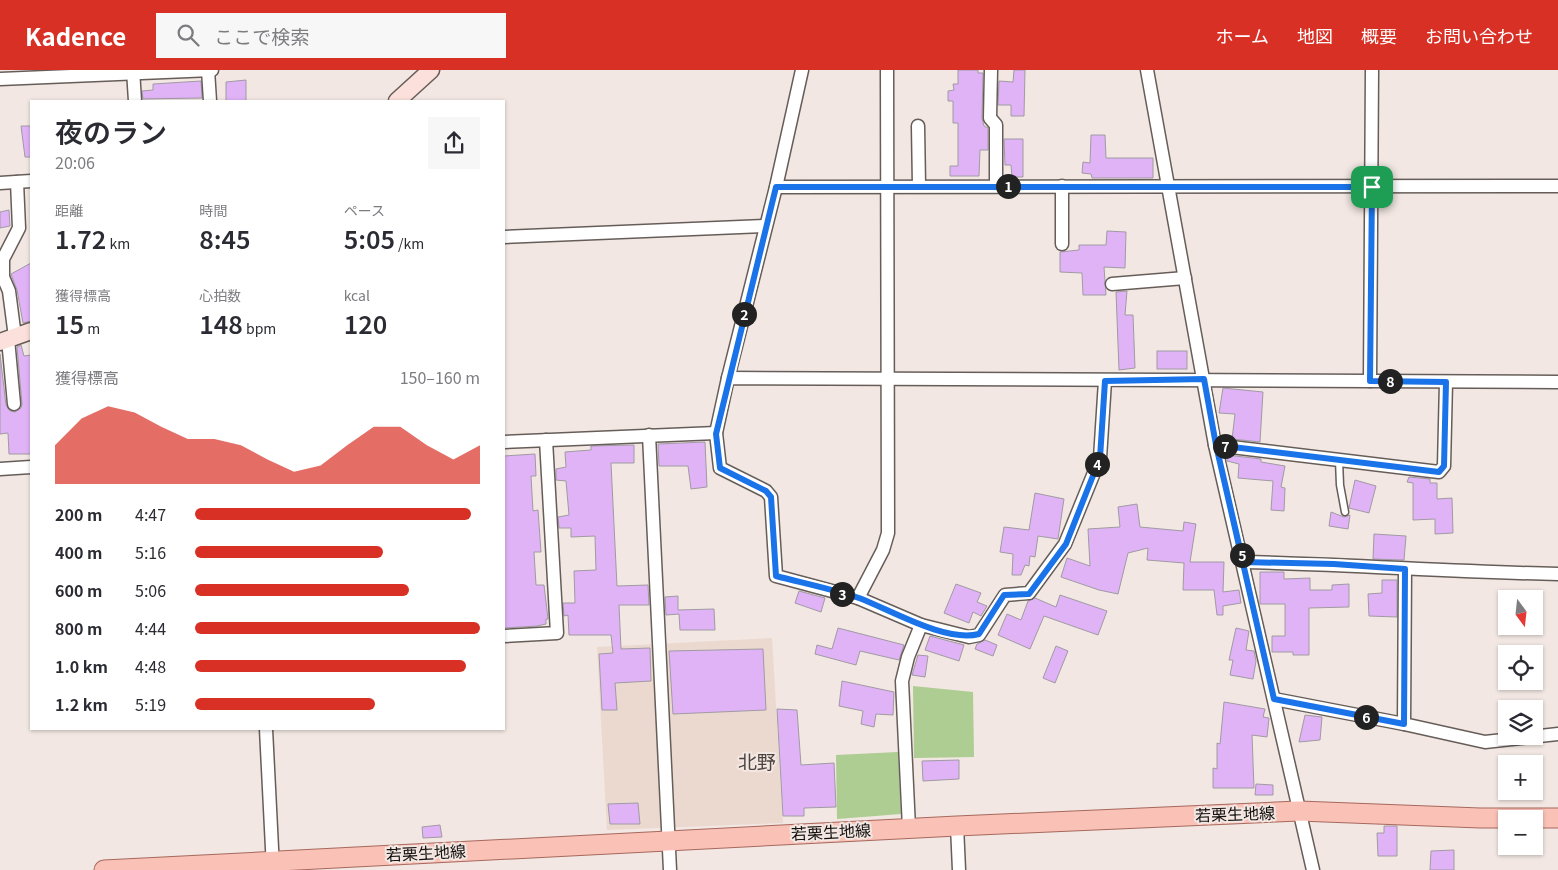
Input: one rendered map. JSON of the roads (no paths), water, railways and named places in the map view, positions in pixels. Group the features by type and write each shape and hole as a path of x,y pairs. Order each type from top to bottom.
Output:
{"main road":[{"path":"398,100 431,70"},
{"path":"8,339 30,331"},
{"name":"若栗生地線","path":"104,870 273,866 909,828 1299,812 1480,818 1558,818"}],"street":[{"path":"208,70 210,100"},
{"path":"0,79 133,71 212,70"},
{"path":"802,70 776,187 728,378 716,434 720,468 766,491 771,497 776,576 858,598 921,625 968,637 979,634 1004,595 1029,594 1066,544 1100,458 1105,381"},
{"path":"858,598 883,550 888,533 888,70"},
{"path":"991,70 990,118 996,125 996,186"},
{"path":"1146,70 1216,445 1313,870"},
{"path":"1370,381 1372,70"},
{"path":"133,71 135,100"},
{"path":"918,126 919,186"},
{"path":"0,183 30,181"},
{"path":"14,404 8,339 9,291 3,277 3,259 19,228 17,182"},
{"path":"1062,186 1062,244"},
{"path":"776,187 1558,186"},
{"path":"505,238 765,226"},
{"path":"1112,284 1185,278"},
{"path":"728,378 1558,382"},
{"path":"1216,445 1439,472 1444,466 1446,382"},
{"path":"505,442 649,435 716,434"},
{"path":"649,435 670,870"},
{"path":"505,636 557,634 546,440"},
{"path":"0,469 30,467"},
{"path":"1243,562 1558,574"},
{"path":"1404,724 1405,569"},
{"path":"909,828 902,681 908,657 921,625"},
{"path":"1274,699 1485,742 1558,734"},
{"path":"266,730 273,866"},
{"path":"957,826 959,870"}],"lane":[{"path":"1339,460 1340,485 1345,512"}],"district":[{"name":"北野","path":"757,762"}]}
